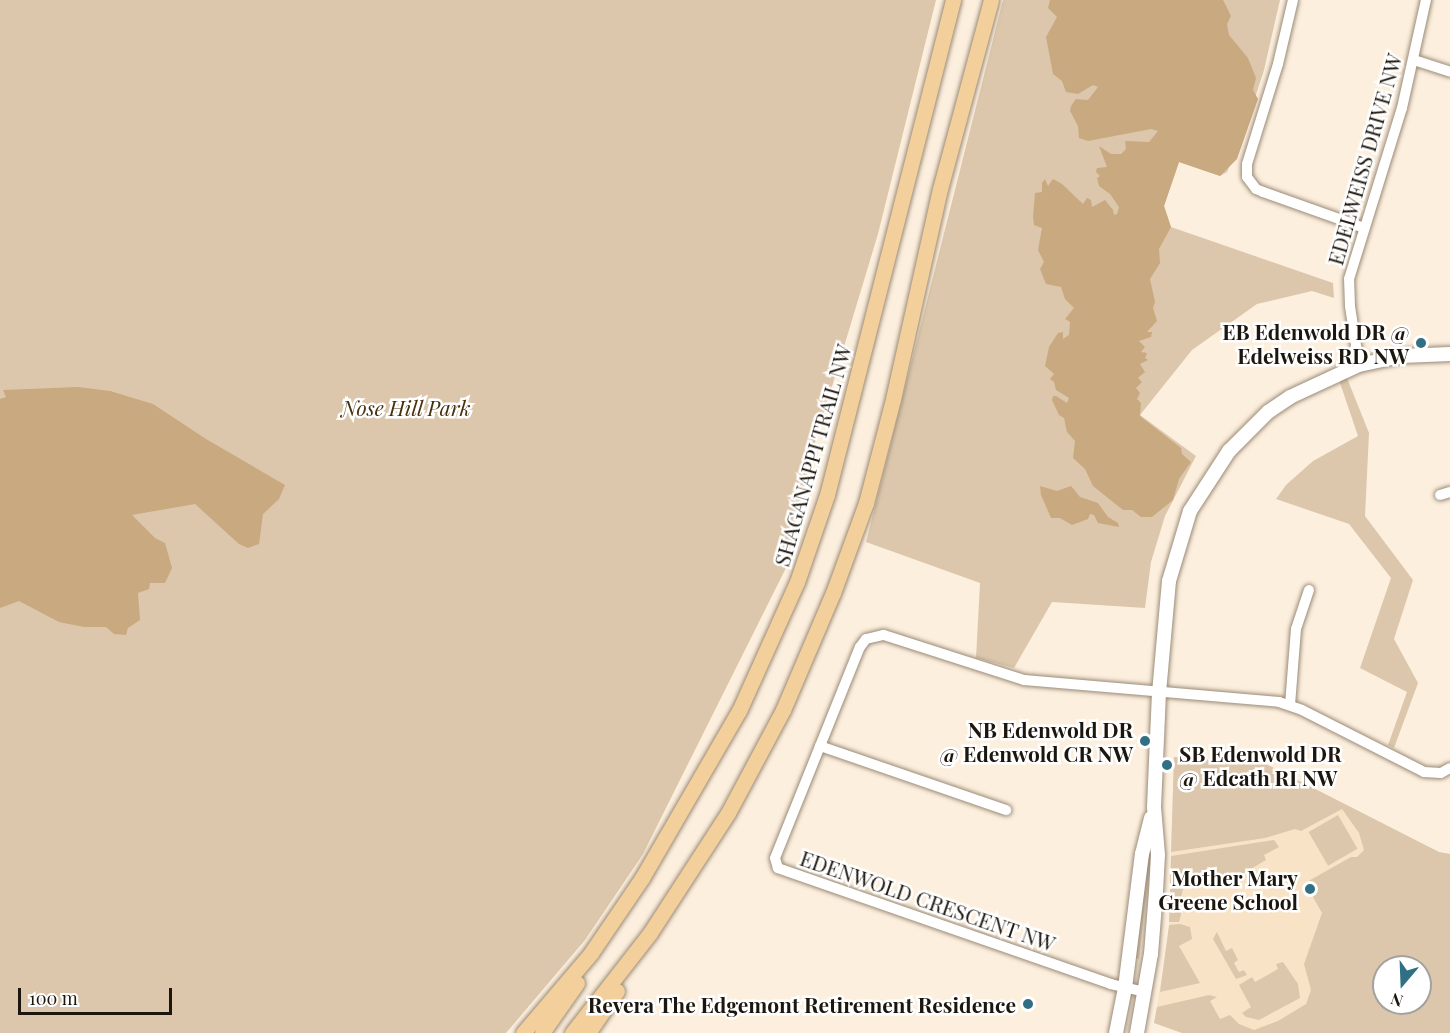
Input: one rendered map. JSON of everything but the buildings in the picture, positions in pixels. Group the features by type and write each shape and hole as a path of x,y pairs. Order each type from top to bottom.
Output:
{"main road":[{"name":"SHAGANAPPI TRAIL NW","path":"523,1033 591,953 642,878 734,720 769,648 797,582 827,495 953,0"},
{"path":"573,1033 678,893 739,792 783,710 833,593 866,503 893,399 940,189 991,0"},
{"path":"588,1033 648,945 650,933"},
{"path":"542,1033 583,975 591,953"}],"street":[{"path":"1293,0 1278,64 1247,164 1247,177 1256,189 1364,228"},
{"name":"EDELWEISS DRIVE NW","path":"1359,365 1350,306 1349,279 1393,139 1414,60 1426,0"},
{"path":"1414,60 1450,72"},
{"path":"1137,1033 1145,992 1156,892 1158,855 1154,807 1159,693 1169,581 1190,511 1229,451 1268,412 1318,382 1359,365 1401,356 1450,354"},
{"path":"1290,705 1296,629 1309,590"},
{"name":"EDENWOLD CRESCENT NW","path":"1145,992 1125,988 778,868 775,858 860,647 866,639 877,635 1024,681 1159,693"},
{"path":"1159,693 1262,699 1290,705 1424,772 1442,773 1450,768"},
{"path":"820,746 1006,810"},
{"path":"1116,1033 1125,988 1142,854 1154,807"}],"shaded area":[{"path":"1050,0 1223,0 1231,16 1227,24 1229,35 1248,58 1256,78 1253,90 1258,99 1237,159 1220,176 1179,162 1164,206 1171,227 1159,249 1160,263 1150,279 1155,302 1153,308 1157,321 1147,332 1152,332 1151,337 1139,341 1145,347 1141,352 1147,353 1145,358 1148,360 1140,364 1145,372 1138,378 1142,382 1136,388 1140,393 1137,399 1141,403 1140,416 1181,448 1182,454 1191,462 1179,479 1173,500 1152,517 1141,517 1132,510 1123,510 1093,486 1085,469 1073,458 1075,441 1067,432 1064,418 1059,415 1052,400 1053,396 1056,396 1067,403 1069,398 1056,390 1054,382 1050,379 1054,374 1045,366 1049,347 1058,333 1063,332 1063,339 1069,335 1070,322 1065,319 1074,308 1065,299 1061,287 1046,284 1040,269 1044,262 1038,250 1042,228 1034,225 1033,217 1035,193 1042,192 1042,183 1045,179 1048,186 1053,179 1062,184 1083,204 1087,198 1091,200 1092,207 1105,200 1114,215 1117,214 1119,207 1110,194 1099,186 1097,178 1100,176 1096,172 1097,168 1107,167 1099,146 1111,154 1121,154 1126,149 1125,141 1149,142 1158,131 1151,129 1088,141 1079,138 1078,126 1070,111 1071,106 1076,99 1088,100 1098,87 1093,85 1078,94 1066,92 1062,81 1053,74 1046,37 1057,17 1048,8"},
{"path":"78,387 110,391 153,404 206,439 285,485 279,499 263,514 259,544 248,548 239,544 195,504 132,515 155,538 165,543 172,568 165,583 150,583 149,589 138,593 140,620 128,628 126,635 114,634 106,627 84,627 59,622 19,601 0,608 0,399 6,397 3,390"},
{"path":"1040,486 1057,491 1071,486 1080,497 1098,503 1108,517 1118,523 1119,527 1098,523 1094,515 1090,514 1088,519 1072,525 1060,518 1051,518 1041,495"},
{"name":"Mother Mary Greene School","path":"1174,757 1266,764 1439,852 1450,854 1450,1033 1182,1033 1154,1023 1169,932"}],"green space":[{"name":"Nose Hill Park","path":"0,0 936,0 878,234 814,446 785,570 643,854 585,940 506,1033 0,1033"},
{"path":"1003,0 1280,0 1264,70 1243,135 1227,172 1220,176 1179,162 1164,206 1171,227 1333,283 1334,298 1312,291 1257,304 1192,350 1140,415 1196,456 1165,516 1151,562 1145,608 1052,602 1014,668 976,658 980,583 866,542"},
{"path":"1347,378 1369,433 1365,516 1413,580 1394,639 1418,683 1394,748 1388,745 1407,692 1360,668 1391,578 1349,524 1276,499 1286,485 1313,461 1358,436 1339,380"},
{"path":"1174,757 1266,764 1439,852 1450,854 1450,1033 1182,1033 1154,1023 1157,1007 1209,995 1217,997 1210,1001 1220,1019 1230,1015 1239,1024 1254,1030 1278,1021 1306,1004 1311,990 1304,964 1322,913 1305,883 1351,857 1357,857 1364,850 1359,833 1342,809 1301,831 1295,829 1265,838 1171,852"},
{"path":"1338,815 1358,849 1328,866 1309,832"},
{"path":"1274,840 1279,847 1264,855 1266,860 1224,885 1210,881 1211,876 1201,873 1199,878 1192,876 1184,886 1181,897 1184,903 1179,922 1169,922 1171,856"},
{"path":"1147,864 1149,864 1139,959 1135,958"},
{"path":"1180,924 1190,927 1192,939 1179,946 1200,983 1160,992 1169,925"},
{"path":"1217,932 1226,951 1232,948 1238,960 1234,963 1239,972 1244,970 1247,975 1236,979 1213,939"},
{"path":"1283,962 1298,984 1300,998 1259,1020 1246,1017 1242,1013 1251,1007 1239,985 1252,977 1255,982 1278,969 1276,964"}],"place":[{"name":"EB Edenwold DR @ Edelweiss RD NW","path":"1421,343"},
{"name":"NB Edenwold DR @ Edenwold CR NW","path":"1145,741"},
{"name":"SB Edenwold DR @ Edcath RI NW","path":"1167,765"},
{"name":"Mother Mary Greene School","path":"1310,889"},
{"name":"Revera The Edgemont Retirement Residence","path":"1028,1004"}]}
